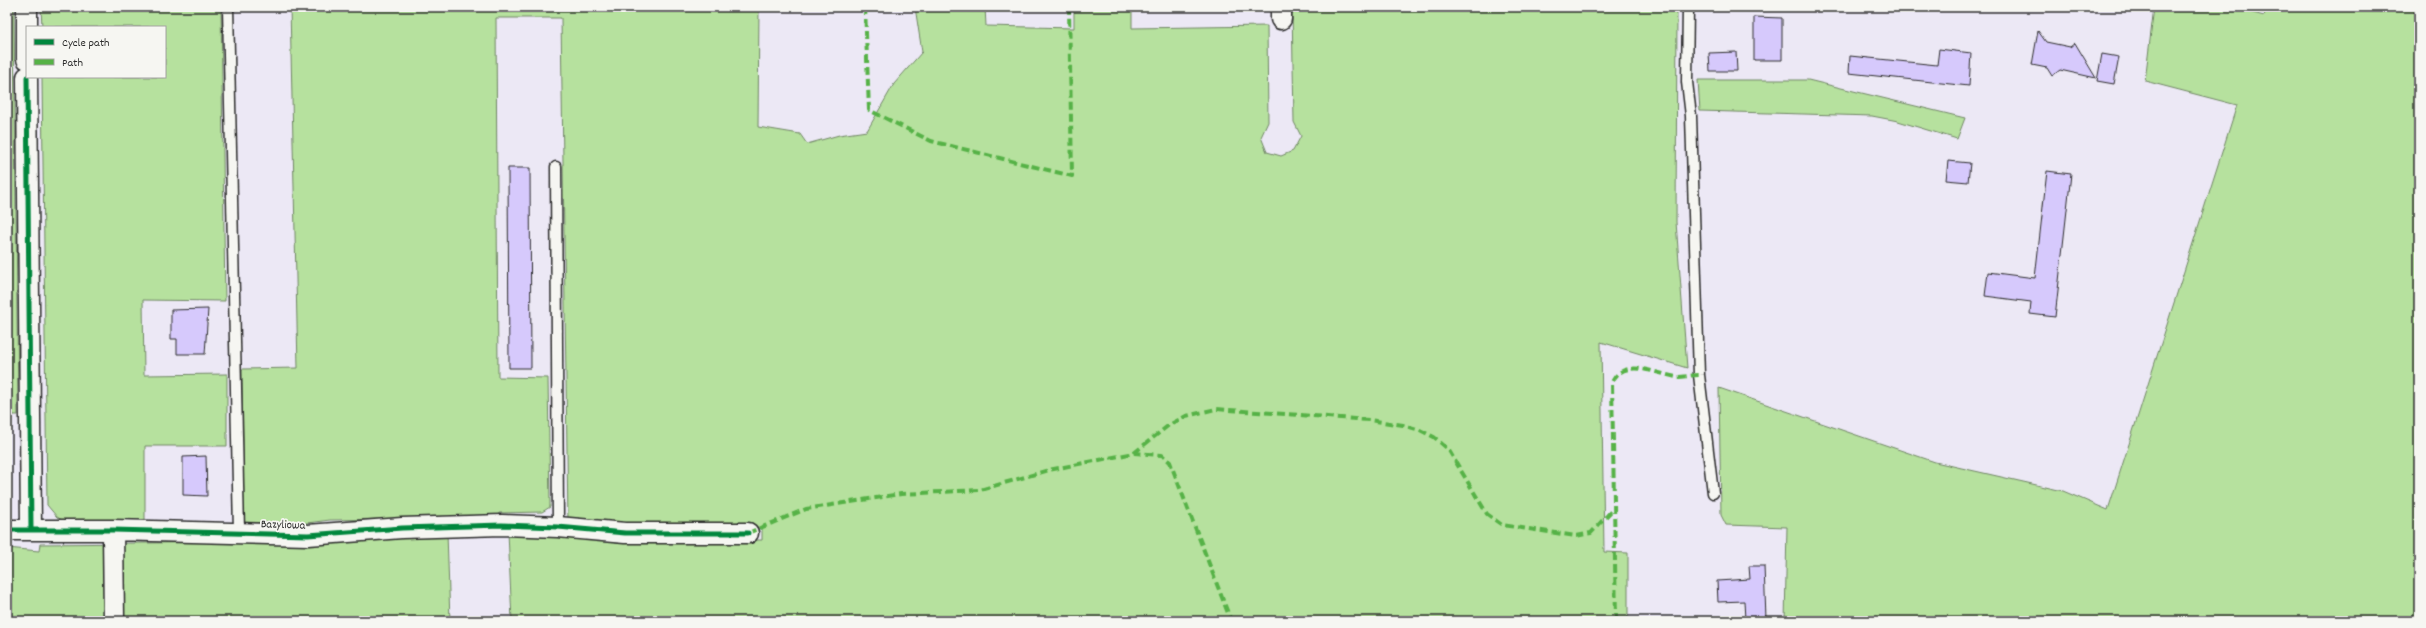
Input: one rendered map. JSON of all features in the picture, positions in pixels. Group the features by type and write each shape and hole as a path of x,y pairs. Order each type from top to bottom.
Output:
{"street":[{"path":"27,7 27,26"},
{"path":"27,78 31,530"},
{"name":"Bazyliowa","path":"7,530 239,532 308,535 402,528 502,525 558,527 625,533 748,533"},
{"path":"113,530 114,621"}],"lane":[{"path":"228,7 239,532"},
{"path":"1688,7 1687,82 1691,116 1699,375 1708,435 1713,493"},
{"path":"556,167 558,527"}],"green space":[{"path":"7,7 14,7 18,415 7,415"},
{"path":"41,7 221,7 225,301 143,300 144,375 227,374 227,446 145,446 145,523 69,524 57,517 47,505 42,78 166,78 166,26 42,26"},
{"path":"290,7 759,7 758,127 800,134 807,144 839,135 867,131 894,84 922,52 915,7 985,7 986,26 1074,28 1074,7 1132,7 1132,28 1267,26 1268,122 1261,137 1267,152 1281,156 1293,151 1301,136 1294,122 1292,7 1677,7 1676,222 1687,368 1601,342 1604,552 1628,553 1628,621 512,621 508,532 609,542 762,540 762,528 656,528 568,522 561,18 496,18 498,377 548,378 550,507 542,512 499,513 498,517 330,520 299,524 244,522 242,369 298,368"},
{"path":"2154,7 2231,7 2264,16 2267,7 2419,7 2419,621 1785,621 1787,527 1726,525 1721,515 1719,388 1935,462 2063,491 2108,510 2237,105 2145,81"},
{"path":"1698,80 1808,80 1965,118 1957,139 1898,121 1872,116 1700,111"},
{"path":"447,533 450,621 7,621 7,548 39,551 40,544 247,542"}],"building":[{"path":"1754,17 1782,18 1782,60 1754,60"},
{"path":"2038,31 2046,42 2070,47 2075,43 2096,78 2060,70 2052,76 2047,68 2032,65"},
{"path":"1939,49 1971,53 1969,86 1849,73 1850,56 1937,65"},
{"path":"1736,52 1737,71 1710,71 1709,53"},
{"path":"2102,54 2119,57 2114,84 2097,81"},
{"path":"1948,161 1970,163 1968,182 1946,180"},
{"path":"508,168 530,168 531,368 509,368"},
{"path":"2047,171 2071,174 2055,317 2030,314 2031,302 1985,296 1988,272 2035,278"},
{"path":"208,309 205,354 177,354 177,339 171,339 171,310"},
{"path":"206,456 207,496 183,495 183,457"},
{"path":"1749,566 1764,566 1766,619 1745,620 1744,601 1718,602 1717,581 1750,579"}],"marked path":[{"path":"865,7 869,110 931,141 1072,176 1069,7"},
{"path":"1616,621 1612,382 1617,374 1624,370 1632,369 1641,369 1677,377 1699,375"},
{"path":"1134,453 1169,425 1186,416 1216,409 1369,420 1403,425 1420,430 1434,437 1448,449 1487,514 1502,525 1576,536 1591,533 1614,508"},
{"path":"748,533 806,509 901,494 980,490 1049,470 1134,453 1162,455 1170,462 1231,621"}],"cycle path":[{"path":"27,78 31,530"},
{"path":"7,530 113,530 308,535 402,528 502,525 558,527 625,533 748,533"}]}
